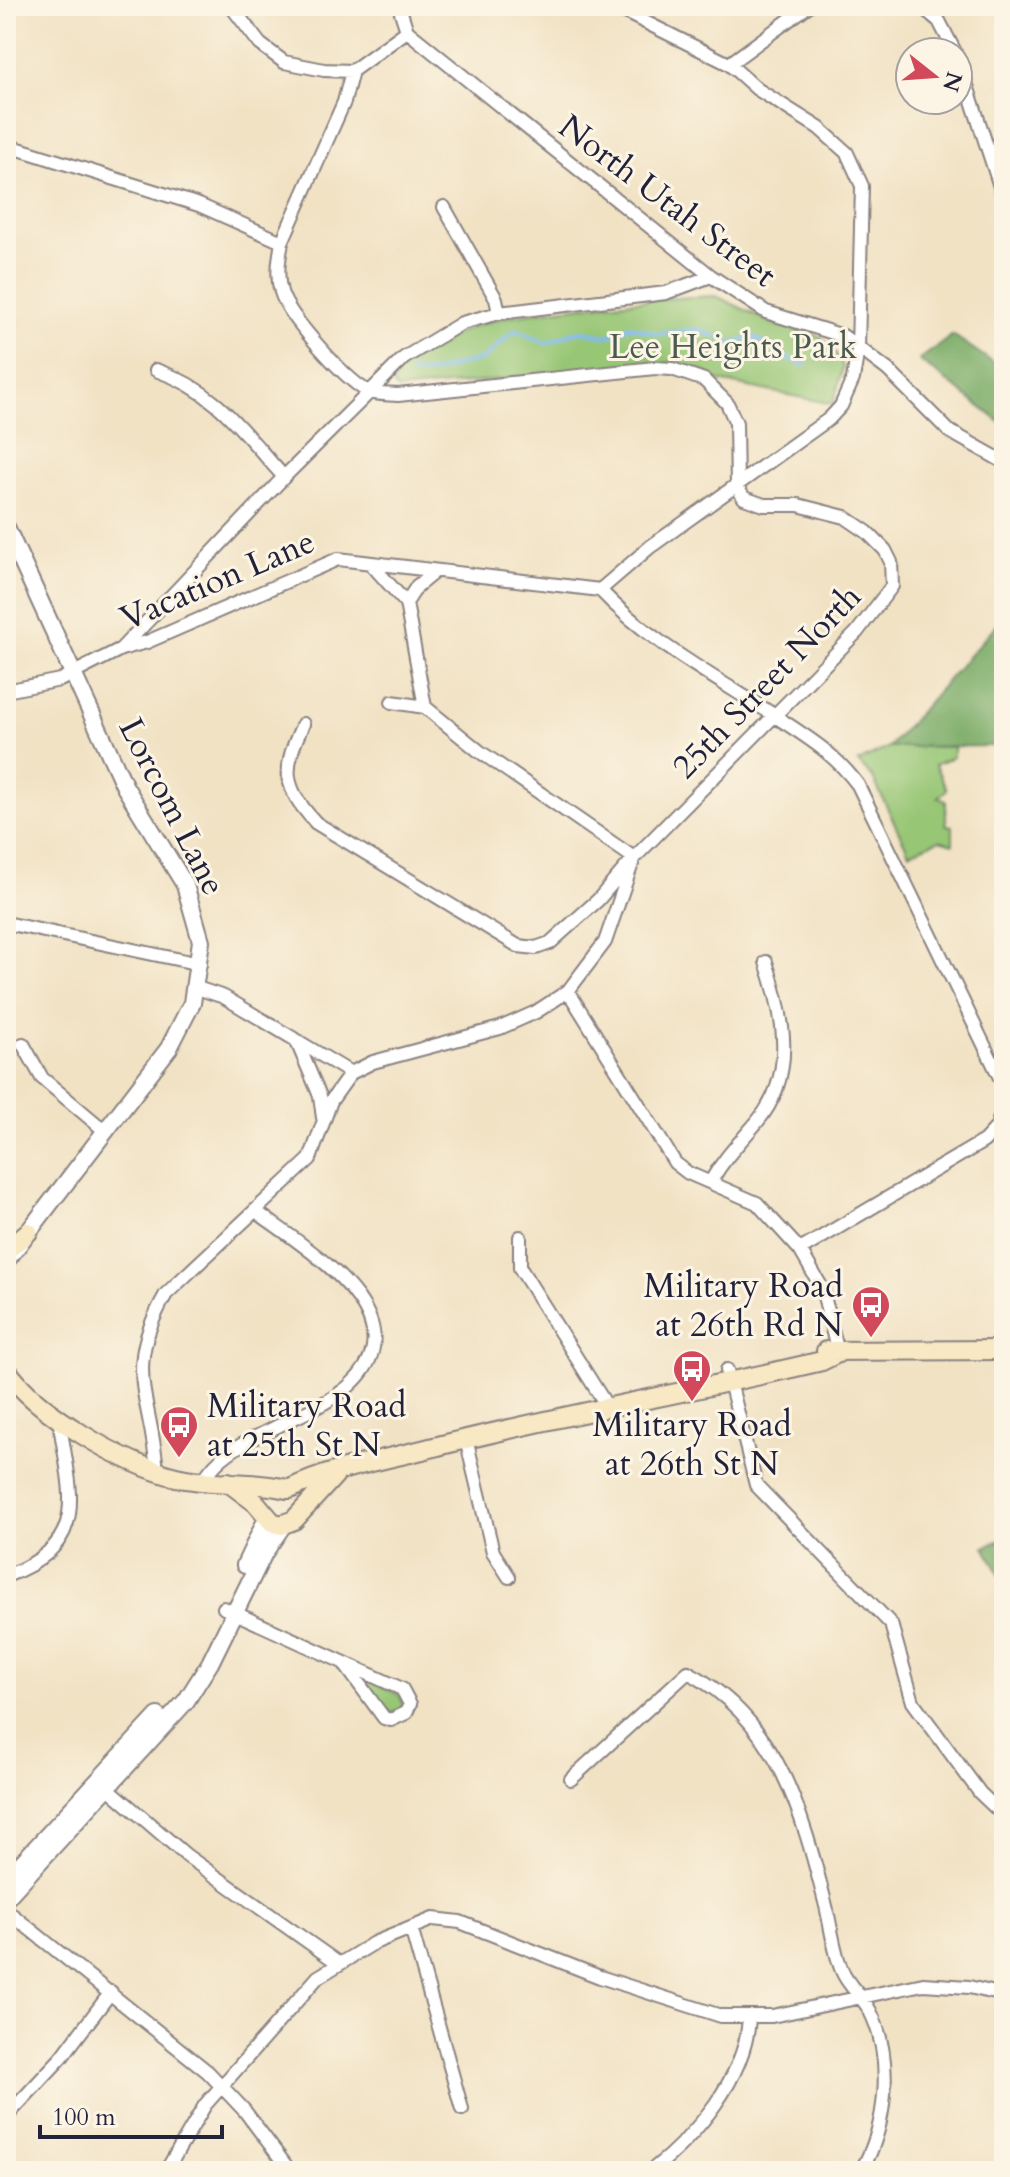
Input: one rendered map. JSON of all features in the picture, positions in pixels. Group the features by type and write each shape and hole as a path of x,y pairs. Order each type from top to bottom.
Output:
{"main road":[{"path":"6,1251 28,1232"},
{"path":"273,1518 274,1499 288,1489 337,1473 466,1439 608,1408 672,1385 728,1376 819,1350 838,1353 1004,1350"},
{"path":"6,1369 33,1398 59,1418 157,1471 203,1481 288,1489 302,1498 302,1509"},
{"path":"228,1482 273,1518 294,1520 337,1473"}],"street":[{"path":"231,6 260,44 284,62 352,71"},
{"path":"399,6 407,31 352,71 344,102 282,242 279,284 291,315 369,392 398,395 655,368 680,371 709,384 731,412 738,439 737,487"},
{"path":"613,6 729,64 757,89 819,128 847,153 862,186 858,349 853,379 841,406 737,487 650,547 600,590 626,618 825,748 858,785 1003,1084 1004,1092"},
{"path":"729,64 808,6"},
{"path":"921,6 939,21 947,36"},
{"name":"North Utah Street","path":"407,31 711,276 766,312 843,336 888,370 949,431 1004,462"},
{"path":"974,103 1001,178 1004,199"},
{"path":"6,145 199,205 282,242"},
{"path":"444,207 496,299 499,313"},
{"path":"121,649 284,477 404,358 462,323 499,313 666,293 711,276"},
{"path":"156,370 185,380 212,397 284,477"},
{"name":"25th Street North","path":"303,724 289,754 287,770 298,803 316,823 518,946 536,948 550,943 598,900 634,858 882,603 892,586 891,562 877,540 845,517 798,505 754,503 744,498 737,487"},
{"name":"Lorcom Lane","path":"6,527 125,787 185,885 198,924 200,964 197,988 169,1048 6,1261"},
{"name":"Vacation Lane","path":"6,691 51,683 75,674 121,649 147,642 338,559 433,573 600,590"},
{"path":"372,565 406,603 425,707"},
{"path":"406,603 417,586 433,573"},
{"path":"392,702 425,707 479,751 634,858"},
{"name":"25th Street North","path":"351,1073 373,1062 500,1028 536,1012 568,991 605,942 634,858"},
{"path":"6,923 200,964"},
{"path":"711,1181 728,1152 759,1121 774,1096 783,1067 781,1014 766,962"},
{"path":"157,1471 152,1429 140,1381 146,1339 154,1316 182,1276 257,1212 310,1159 323,1119 351,1073 224,997 197,988"},
{"path":"568,991 666,1151 688,1173 757,1203 800,1250 822,1288 838,1353"},
{"path":"297,1042 320,1096 323,1119"},
{"path":"23,1044 42,1078 105,1131"},
{"path":"800,1250 984,1141 1003,1112 1004,1104"},
{"path":"203,1481 213,1464 232,1450 345,1389 367,1362 371,1347 368,1313 355,1290 257,1212"},
{"path":"520,1237 520,1268 525,1278 608,1408"},
{"path":"728,1376 756,1485 891,1624 913,1702 980,1793 1004,1816"},
{"path":"6,1576 41,1560 61,1538 70,1515 72,1486 59,1418"},
{"path":"466,1439 493,1552 509,1577"},
{"path":"6,1898 181,1697 229,1611 273,1518"},
{"path":"229,1611 405,1692 410,1704 406,1713 391,1720 384,1718 346,1666"},
{"path":"571,1779 688,1672 715,1687 750,1723 785,1775 806,1831 842,1973 871,2012 878,2037 884,2092 882,2115 861,2171"},
{"path":"6,1880 103,1784"},
{"path":"103,1784 187,1856 338,1963"},
{"path":"6,1910 221,2084 290,2171"},
{"path":"166,2171 172,2155 221,2084 318,1977 338,1963 433,1919 454,1920 691,2010 749,2019 861,1999 923,1984 969,1987 1004,1995"},
{"path":"411,1928 462,2109"},
{"path":"6,2117 62,2057 111,1992"},
{"path":"651,2171 666,2159 714,2104 736,2069 744,2048 749,2019"}],"green space":[{"name":"Lee Heights Park","path":"716,296 772,323 821,337 841,360 843,368 833,404 719,381 702,371 670,363 398,390 392,384 398,373 424,351 459,332 493,320 585,306"},
{"path":"953,335 1004,370 1004,425 919,360"},
{"path":"1004,616 1004,746 889,747"},
{"path":"889,747 953,747 953,757 935,765 947,790 938,797 946,801 946,825 953,826 953,844 939,840 909,853 873,778 858,762"},
{"path":"1004,1538 1004,1582 985,1547"},
{"path":"369,1680 400,1695 403,1704 400,1711 393,1713 385,1710 366,1682"}],"waterway":[{"path":"411,372 429,373 482,360 515,330 546,343 583,331 610,335 630,326 658,334 698,329 731,343 756,338 781,356 805,365"}],"place":[{"name":"Military Road at 26th Rd N","path":"871,1339"},
{"name":"Military Road at 26th St N","path":"692,1403"},
{"name":"Military Road at 25th St N","path":"179,1459"}]}
